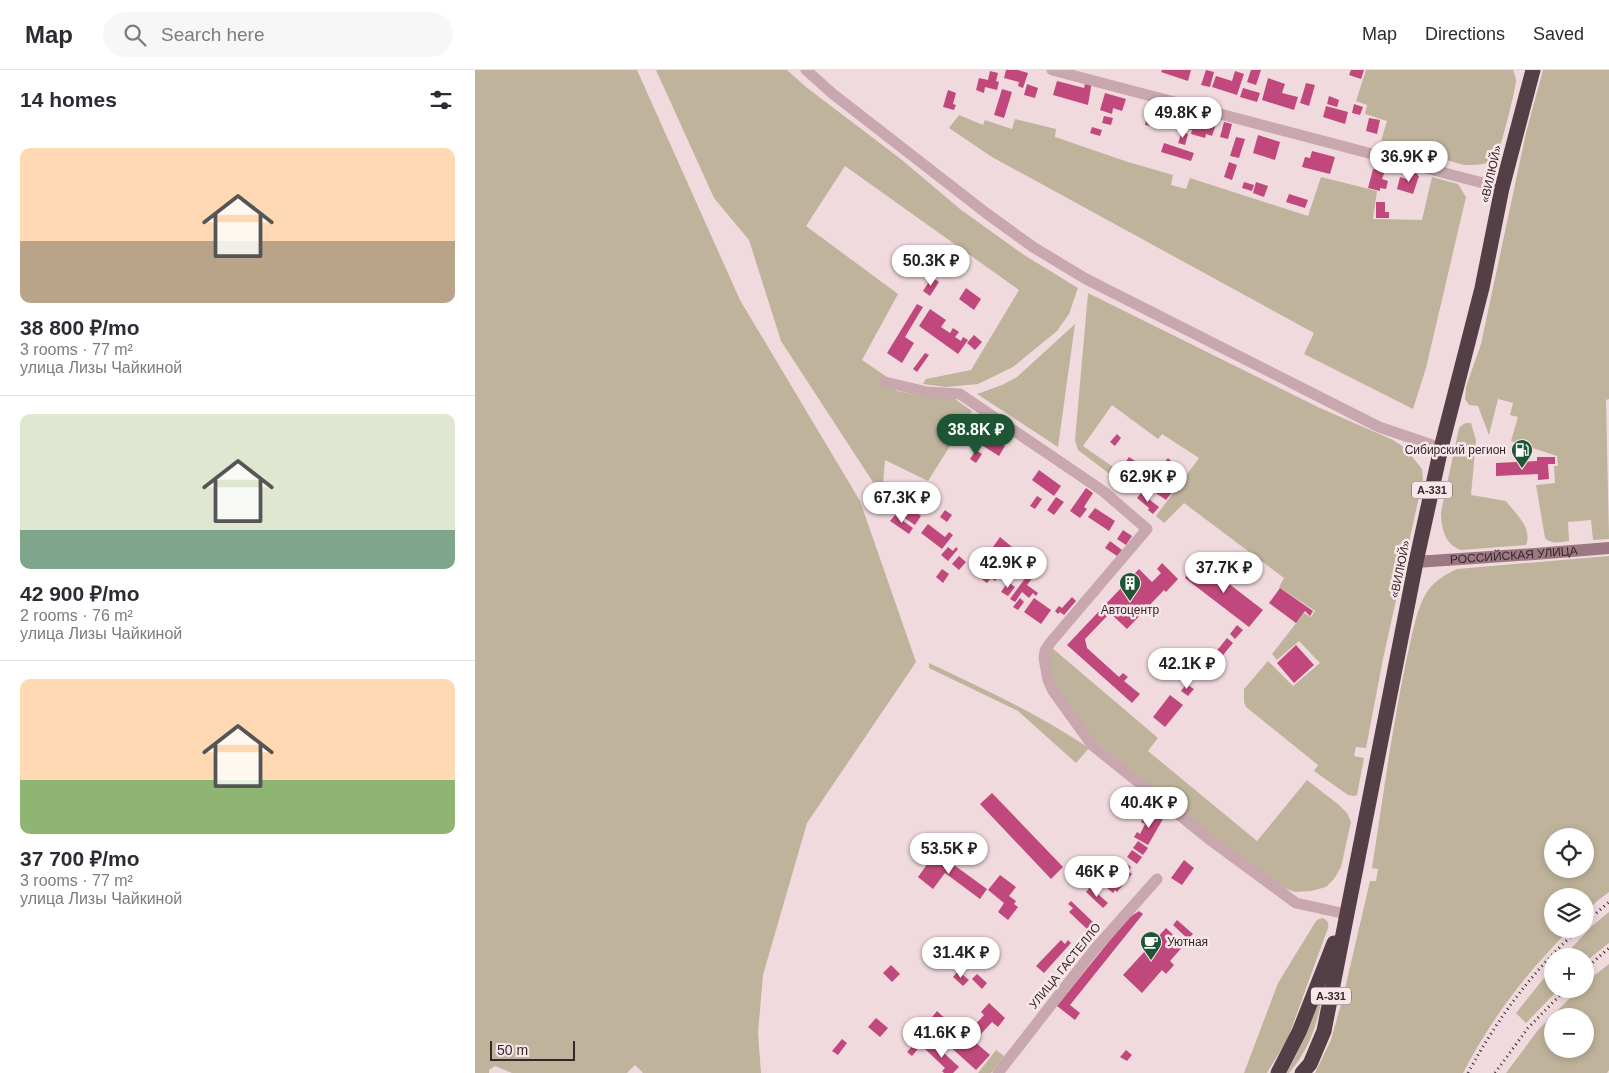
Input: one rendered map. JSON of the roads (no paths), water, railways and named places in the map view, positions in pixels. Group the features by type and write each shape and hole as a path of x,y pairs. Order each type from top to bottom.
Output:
{"highway":[{"name":"«ВИЛЮЙ»","path":"1302,1073 1310,1064 1324,1031 1416,562 1441,448 1482,288 1502,188 1533,70"},
{"path":"1278,1073 1299,1032 1346,914"}],"street":[{"path":"806,70 833,94 986,213 1033,247 1086,279 1379,427 1441,448"},
{"path":"1052,70 1502,188"},
{"path":"885,382 927,392 960,394 1103,492 1147,529 1045,651 1044,658 1048,680 1053,691 1092,745 1209,839 1296,903 1346,914"},
{"name":"РОССИЙСКАЯ УЛИЦА","path":"1416,562 1609,548"},
{"name":"УЛИЦА ГАСТЕЛЛО","path":"997,1073 1094,950 1157,879"}],"railway":[{"path":"1594,915 1609,902"},
{"path":"1468,1073 1491,1033 1517,996 1546,961 1569,938"},
{"path":"1594,961 1609,948"},
{"path":"1495,1073 1528,1028 1557,998"}],"place":[{"name":"Сибирский регион","path":"1522,469"},
{"name":"Автоцентр","path":"1130,602"},
{"name":"Уютная","path":"1151,961"}]}
